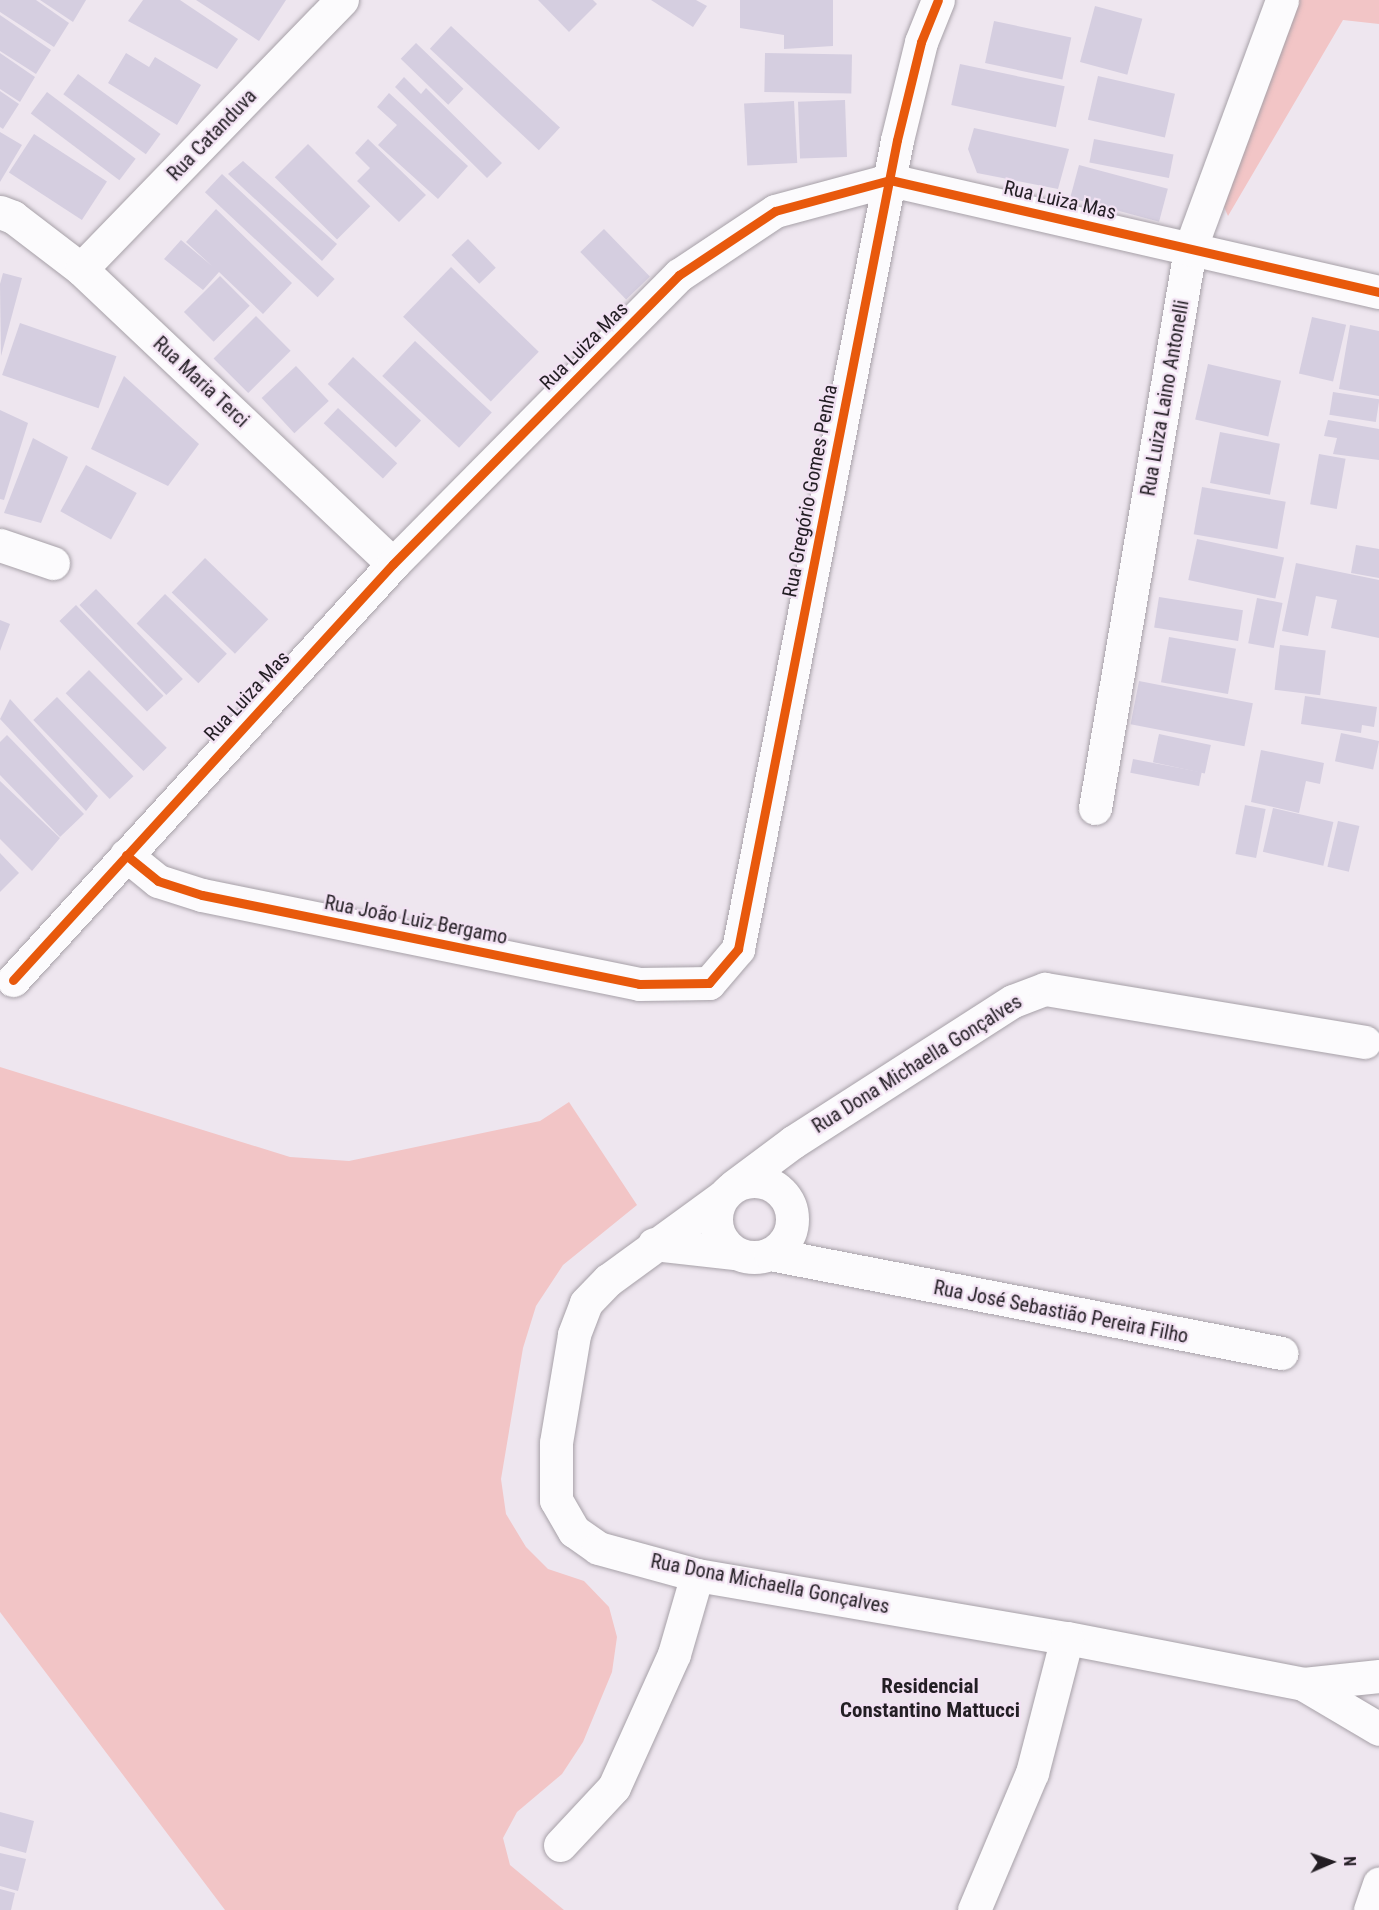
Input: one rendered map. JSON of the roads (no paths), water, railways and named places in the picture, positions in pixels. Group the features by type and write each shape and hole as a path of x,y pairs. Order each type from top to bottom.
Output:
{"street":[{"name":"Rua Catanduva","path":"81,269 342,0"},
{"name":"Rua Gregório Gomes Penha","path":"709,983 738,949 890,180 921,42 938,0"},
{"name":"Rua Luiza Laino Antonelli","path":"1095,808 1190,249 1282,0"},
{"name":"Rua Luiza Mas","path":"13,980 393,564 679,275 775,211 890,180 1379,292"},
{"name":"Rua Maria Terci","path":"0,212 13,217 81,269 393,564"},
{"path":"0,545 53,563"},
{"name":"Rua João Luiz Bergamo","path":"126,855 158,881 202,895 639,984 709,983"},
{"name":"Rua Dona Michaella Gonçalves","path":"1365,1042 1046,989 1013,1001 793,1142 728,1192 654,1244 608,1280 586,1303 574,1335 556,1443 556,1500 574,1531 598,1548 697,1575 1067,1638 1303,1684 1379,1676"},
{"path":"654,1244 758,1258 780,1248 791,1216 787,1172 793,1142"},
{"path":"734,1253 718,1234 717,1209 728,1192 756,1180 777,1188 791,1216 841,1270"},
{"name":"Rua José Sebastião Pereira Filho","path":"770,1254 841,1270 1281,1353"},
{"path":"560,1845 614,1787 674,1654 697,1575"},
{"path":"974,1910 1032,1773 1067,1638"},
{"name":"Rua Dona Michaella Gonçalves","path":"1303,1684 1379,1729"},
{"path":"1370,1910 1379,1884"}],"district":[{"name":"Residencial Constantino Mattucci","path":"930,1698"}]}
